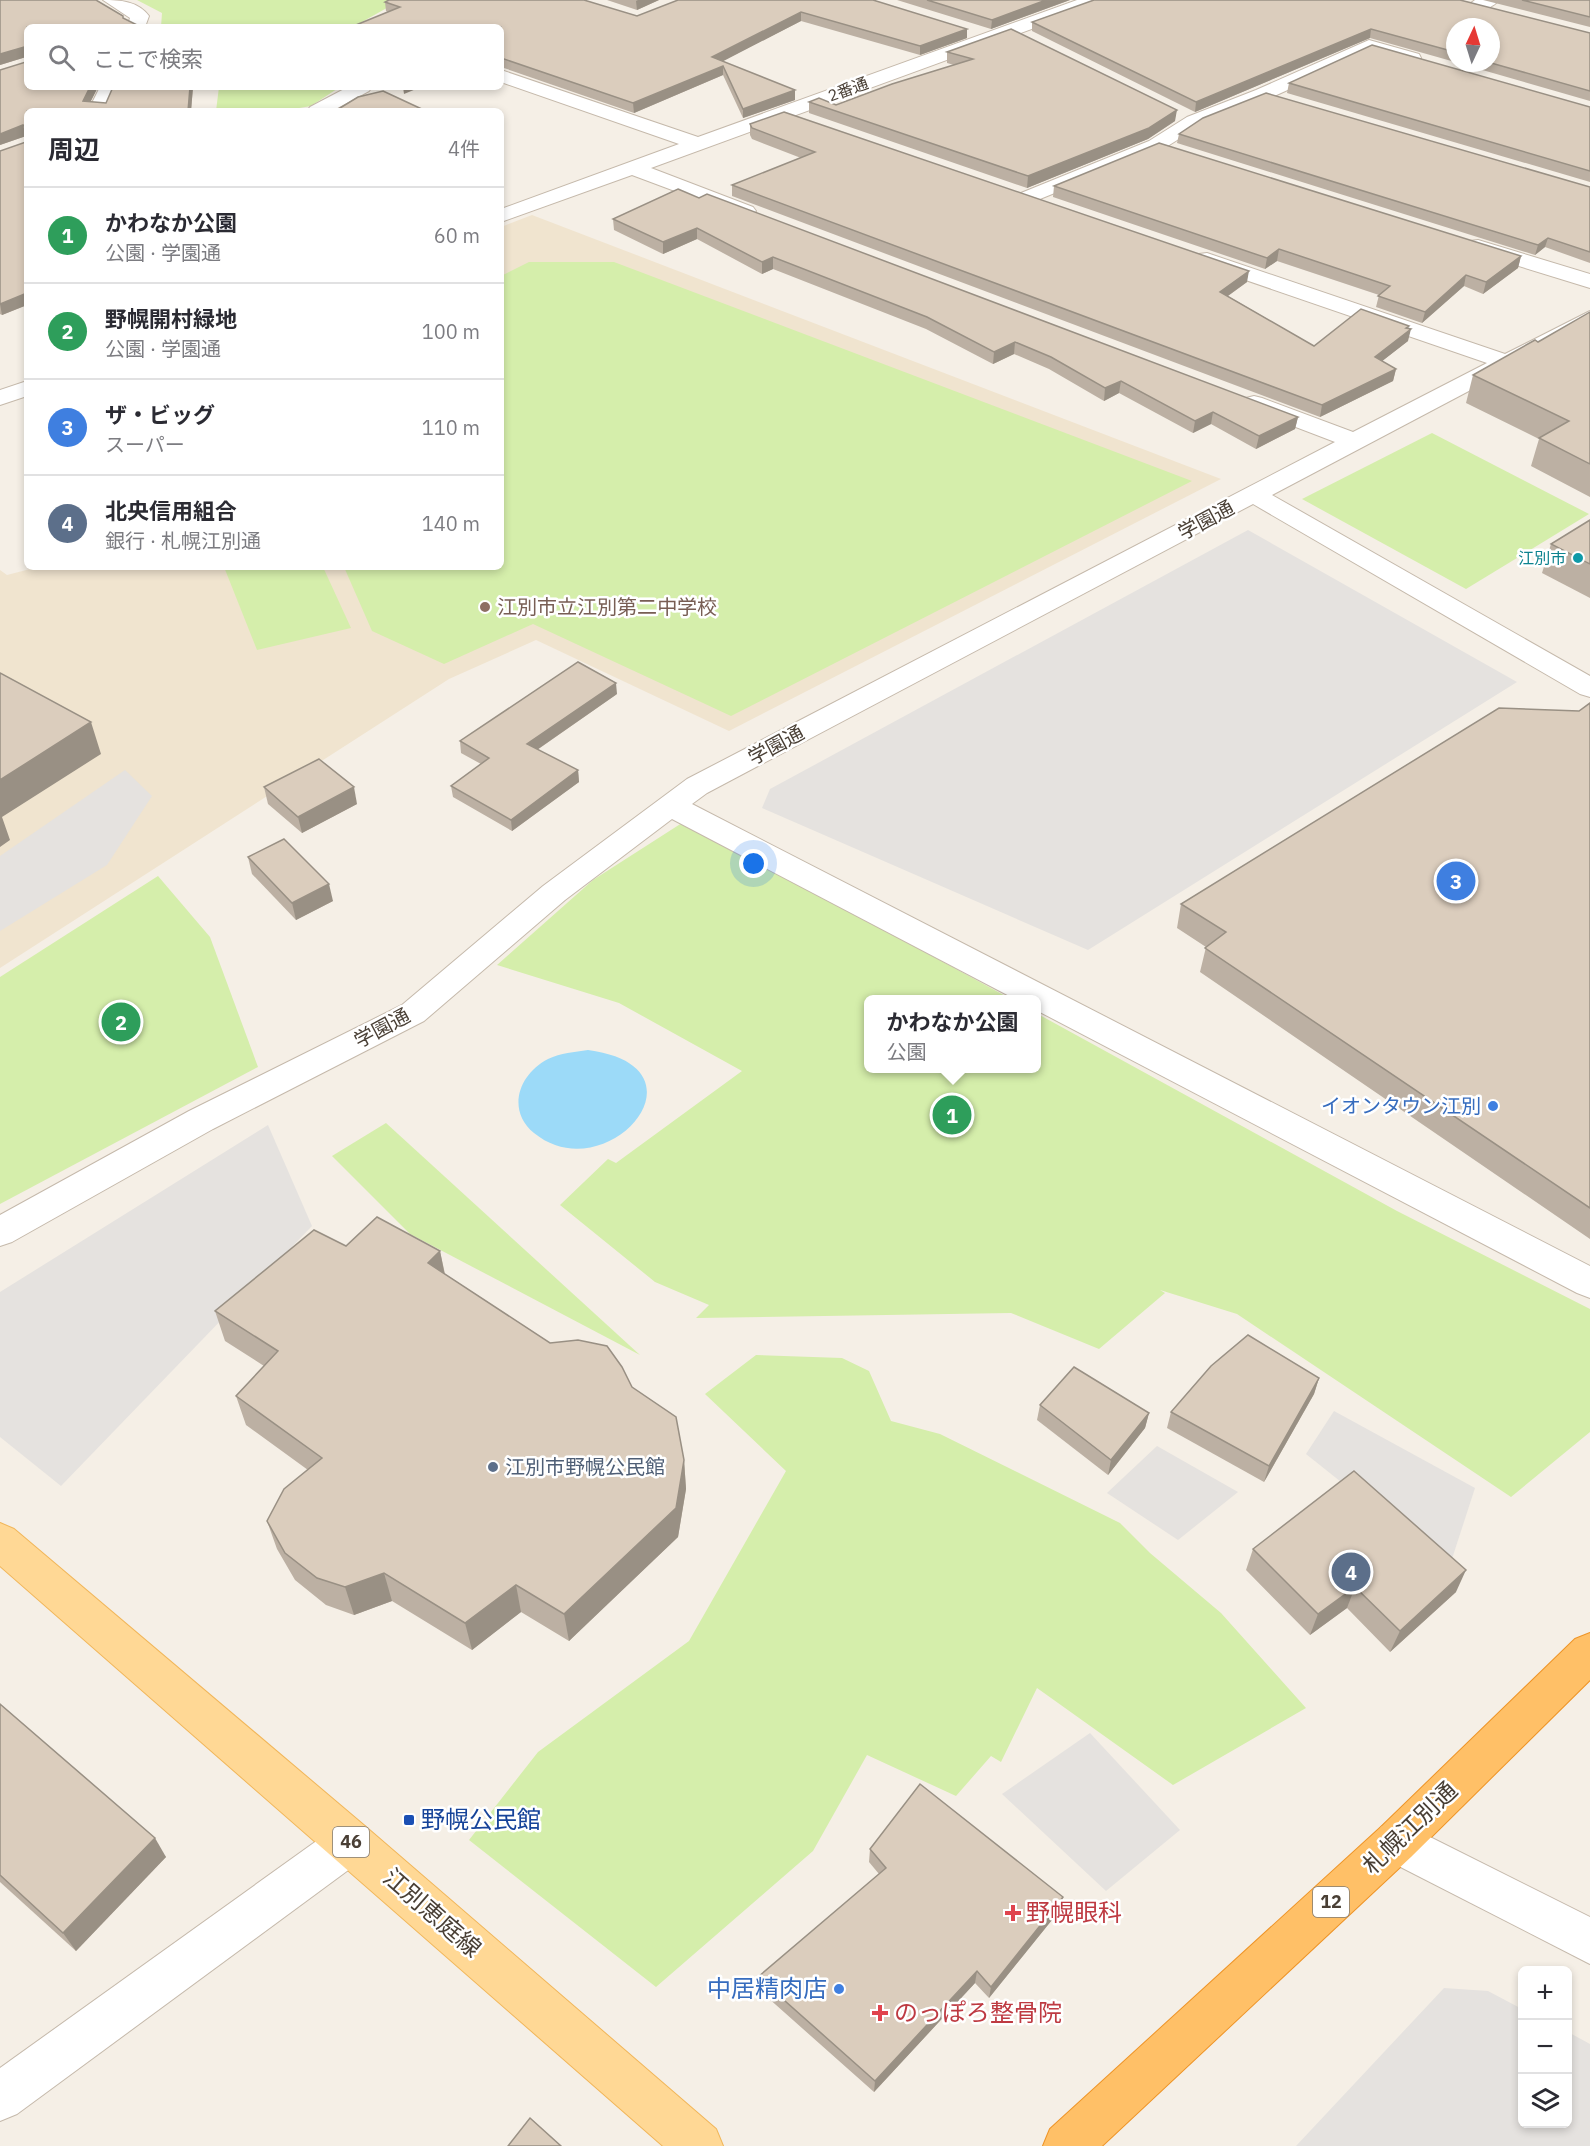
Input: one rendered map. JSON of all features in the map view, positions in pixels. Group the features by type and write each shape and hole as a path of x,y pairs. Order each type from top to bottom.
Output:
{"highway":[{"name":"札幌江別通","path":"1066,2146 1396,1842 1590,1652"}],"main road":[{"name":"江別恵庭線","path":"0,1541 351,1842 699,2146"}],"street":[{"path":"112,0 140,16 137,24"},
{"name":"2番通","path":"504,215 1094,0"},
{"path":"1453,0 1488,6"},
{"path":"958,27 991,37"},
{"path":"1010,30 1031,40"},
{"path":"1028,197 1156,145 1194,121 1263,94 1369,46 1435,65"},
{"path":"504,77 698,144"},
{"path":"100,108 108,90"},
{"path":"322,108 356,90"},
{"path":"1263,94 1297,104"},
{"path":"1173,111 1194,121"},
{"path":"783,113 816,125"},
{"path":"1156,145 1179,152"},
{"path":"632,168 766,218"},
{"path":"1006,190 1061,209"},
{"path":"1464,242 1590,281"},
{"path":"1184,251 1507,362"},
{"name":"学園通","path":"0,1232 201,1120 413,1013 554,893 697,786 1590,318"},
{"path":"0,398 24,389"},
{"path":"1234,396 1357,442"},
{"path":"1255,495 1590,688"},
{"path":"671,806 1035,995"},
{"path":"1041,998 1590,1283"},
{"path":"0,2097 351,1842"},
{"path":"1396,1842 1590,1941"}],"shaded area":[{"name":"江別市立江別第二中学校","path":"532,215 1221,479 729,731 536,640 449,679 0,968 0,570 7,575 26,570 504,570 504,226"},
{"path":"1248,530 1517,682 1088,950 762,808 770,789"},
{"path":"125,770 152,796 107,865 0,931 0,856"},
{"path":"268,1125 312,1226 61,1486 0,1437 0,1292"},
{"path":"1334,1411 1475,1488 1449,1568 1306,1454"},
{"path":"1157,1446 1238,1492 1178,1540 1107,1493"},
{"path":"1090,1733 1180,1830 1106,1891 1002,1794"},
{"path":"1444,1988 1488,1991 1518,2007 1518,2128 1572,2128 1572,2034 1590,2044 1590,2146 1296,2146"}],"green space":[{"path":"137,0 401,0 358,24 161,24 162,13"},
{"path":"219,90 335,90 311,106 299,108 216,108"},
{"path":"529,262 614,262 1192,481 731,716 533,624 444,664 372,631 345,570 504,570 504,274"},
{"path":"1432,433 1589,514 1466,589 1302,499"},
{"path":"225,570 324,570 351,628 257,650"},
{"path":"685,821 1004,995 864,995 864,1073 1041,1073 1041,1016 1397,1211 1590,1309 1590,1432 1511,1497 1237,1314 1160,1290 1165,1293 1099,1349 1011,1313 696,1318 709,1305 655,1282 560,1205 608,1159 616,1163 742,1071 619,1003 497,965 593,880"},
{"path":"158,876 210,937 258,1067 0,1204 0,977"},
{"path":"386,1123 640,1355 410,1234 332,1156"},
{"path":"756,1355 842,1358 869,1371 891,1421 940,1434 1120,1523 1150,1553 1221,1613 1306,1708 1173,1785 1037,1688 1001,1762 991,1756 956,1796 867,1755 813,1851 656,1987 469,1840 538,1752 689,1641 786,1471 705,1394"}],"water":[{"path":"588,1050 625,1061 644,1078 646,1099 636,1120 616,1137 591,1147 562,1147 534,1133 525,1124 518,1103 520,1093 523,1083 530,1074 548,1059"}],"building":[{"path":"0,0 96,0 135,24 24,24 24,47 0,54"},
{"path":"389,0 584,0 637,16 678,0 873,0 967,29 920,46 801,12 712,57 795,90 743,109 723,66 633,103 504,59 504,24 358,24 400,7 385,2"},
{"path":"927,0 1046,0 992,20"},
{"path":"1094,0 1460,0 1590,33 1590,91 1500,66 1500,18 1446,18 1446,50 1371,29 1196,102 1032,22"},
{"path":"1522,0 1590,0 1590,17"},
{"path":"1011,29 1177,110 1149,128 1028,176 809,102 819,98 836,105 892,84 973,59 947,52"},
{"path":"1372,45 1446,66 1446,72 1467,72 1590,107 1590,171 1289,83"},
{"path":"24,63 24,90 88,90 83,101 106,103 112,90 190,90 188,108 24,108 24,126 0,134 0,70"},
{"path":"383,91 420,108 340,108 358,97"},
{"path":"1266,93 1590,187 1590,252 1548,238 1538,245 1179,134 1203,118"},
{"path":"784,112 1249,271 1220,292 1314,346 1361,309 1409,326 1406,328 1411,329 1375,357 1396,369 1322,405 732,185 815,152 752,128 750,124"},
{"path":"24,143 24,294 0,304 0,151"},
{"path":"1159,143 1521,256 1486,282 1466,275 1425,312 1378,296 1390,286 1279,249 1267,258 1054,186"},
{"path":"678,189 699,198 707,194 1298,417 1259,436 1213,412 1195,421 1121,381 1105,388 1051,357 1015,342 994,352 927,317 773,257 762,262 697,228 663,242 613,219"},
{"path":"1590,312 1590,464 1539,438 1569,421 1473,375"},
{"path":"1590,520 1590,564 1551,544"},
{"path":"578,662 616,683 527,744 578,770 511,820 451,786 489,758 460,741"},
{"path":"0,673 91,722 0,780"},
{"name":"イオンタウン江別","path":"1590,703 1590,1208 1205,948 1226,932 1181,904 1499,708 1579,711"},
{"path":"319,759 354,787 298,817 264,787"},
{"path":"284,839 329,884 292,903 248,857"},
{"name":"江別市野幌公民館","path":"377,1217 440,1251 428,1263 550,1343 578,1340 607,1346 622,1367 632,1387 676,1417 684,1460 676,1508 564,1614 516,1585 465,1623 384,1573 345,1587 317,1578 285,1553 267,1521 284,1489 322,1458 236,1396 278,1351 215,1311 314,1230 346,1246"},
{"path":"1248,1335 1319,1378 1269,1466 1171,1412 1211,1366"},
{"path":"1074,1367 1149,1413 1111,1460 1040,1405"},
{"path":"1354,1471 1466,1570 1400,1631 1355,1587 1318,1614 1253,1549"},
{"path":"0,1704 155,1838 63,1933 0,1875"},
{"path":"920,1784 1063,1897 991,1987 977,1971 875,2081 758,1977 886,1868 870,1849"},
{"path":"530,2118 561,2146 508,2146"}],"place":[{"name":"江別市","path":"1578,558"},
{"name":"江別市立江別第二中学校","path":"485,607"},
{"name":"ザ・ビッグ","path":"1456,881"},
{"name":"野幌開村緑地","path":"121,1022"},
{"name":"イオンタウン江別","path":"1493,1106"},
{"name":"かわなか公園","path":"952,1115"},
{"name":"江別市野幌公民館","path":"493,1467"},
{"name":"北央信用組合","path":"1351,1572"},
{"name":"野幌公民館","path":"409,1820"},
{"name":"野幌眼科","path":"1013,1913"},
{"name":"中居精肉店","path":"839,1989"},
{"name":"のっぽろ整骨院","path":"880,2013"}]}
